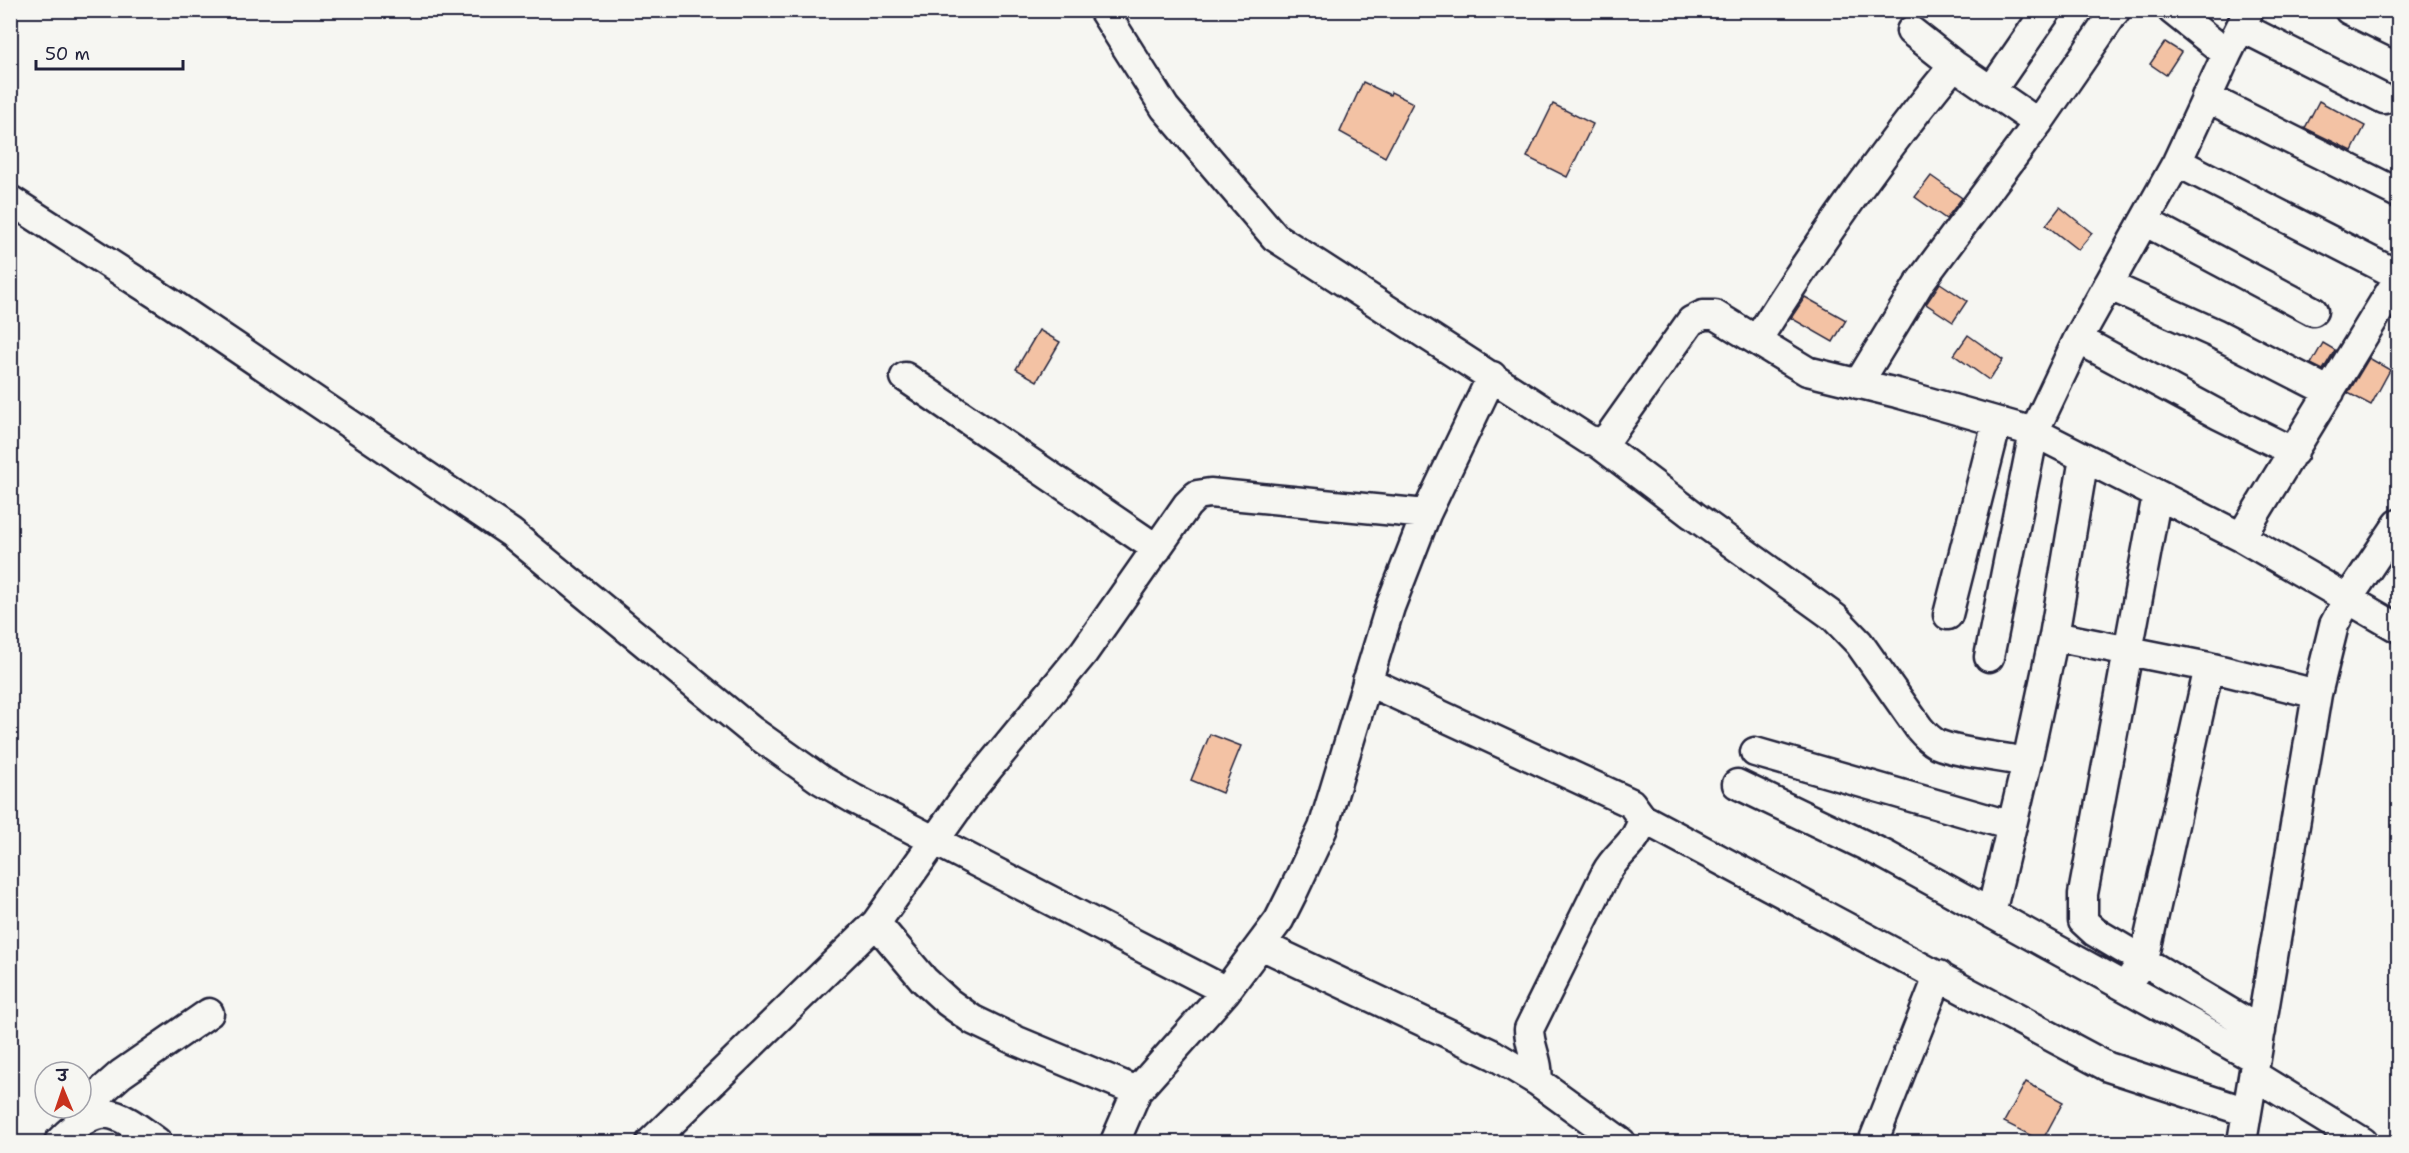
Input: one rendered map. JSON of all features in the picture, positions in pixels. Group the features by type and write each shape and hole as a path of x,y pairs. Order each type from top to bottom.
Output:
{"street":[{"path":"1103,10 1165,108 1275,237 1589,440 1597,442 1834,617 1858,644 1919,728 1938,744 2027,762"},
{"path":"1991,91 2047,10"},
{"path":"1857,384 1920,282 2038,123 2116,10"},
{"path":"2172,10 2226,54"},
{"path":"2349,10 2398,34"},
{"path":"1989,657 2034,432 2078,339 2177,162 2226,54 2245,19 2384,99"},
{"path":"1911,31 1954,65 2038,123"},
{"path":"1757,340 1803,266 1909,118 1954,65"},
{"path":"2206,97 2398,193"},
{"path":"2177,162 2398,277 2241,537"},
{"path":"10,200 172,304 511,533 752,731 791,760 854,799 1226,992"},
{"path":"2144,221 2313,311"},
{"path":"2108,285 2215,333 2330,392"},
{"path":"1597,442 1605,440 1610,435 1691,321 1703,315 1715,315 1806,371 1897,393 2034,432 2241,537 2398,628"},
{"path":"2078,339 2219,415 2294,452"},
{"path":"1115,1143 1137,1091 1226,992 1279,920 1323,828 1390,608 1425,514 1492,376"},
{"path":"905,377 1157,549"},
{"path":"1948,615 1997,423"},
{"path":"1991,913 2054,636 2084,458"},
{"path":"651,1143 876,923 969,792 1084,652 1197,495 1210,493 1425,514"},
{"path":"2157,495 2082,905 2083,921 2095,932 2144,960 2363,1143"},
{"path":"2242,1143 2317,694 2334,625 2347,600 2398,524"},
{"path":"2054,636 2210,667 2317,694"},
{"path":"2124,988 2144,960 2210,667"},
{"path":"1367,681 1631,803 1642,818 2108,1066 2247,1112"},
{"path":"1755,752 2012,826"},
{"path":"1737,784 1885,855 2124,988 2257,1055"},
{"path":"1537,1081 1539,1071 1529,1029 1612,861 1636,838 1642,818"},
{"path":"876,923 924,980 948,1002 973,1020 1137,1091"},
{"path":"1261,945 1494,1055 1537,1081 1621,1143"},
{"path":"1873,1143 1939,975"},
{"path":"68,1134 104,1089 121,1074 209,1013"},
{"path":"68,1134 97,1114 107,1114 121,1118 156,1143"}],"building":[{"path":"2165,42 2181,52 2166,75 2150,64"},
{"path":"1363,82 1413,103 1385,157 1340,132"},
{"path":"2319,101 2365,126 2352,151 2305,128"},
{"path":"1553,104 1593,124 1567,177 1527,157"},
{"path":"1931,176 1962,198 1946,219 1915,197"},
{"path":"2060,207 2092,233 2078,250 2046,225"},
{"path":"1940,283 1967,301 1953,322 1926,304"},
{"path":"1805,297 1846,320 1833,342 1791,318"},
{"path":"1039,330 1060,342 1037,381 1016,369"},
{"path":"1968,335 2003,360 1989,380 1954,355"},
{"path":"2323,343 2335,350 2323,370 2311,364"},
{"path":"2369,358 2390,370 2371,405 2348,393"},
{"path":"1210,734 1241,746 1222,793 1191,780"},
{"path":"2026,1082 2063,1102 2042,1141 2004,1122"}]}
